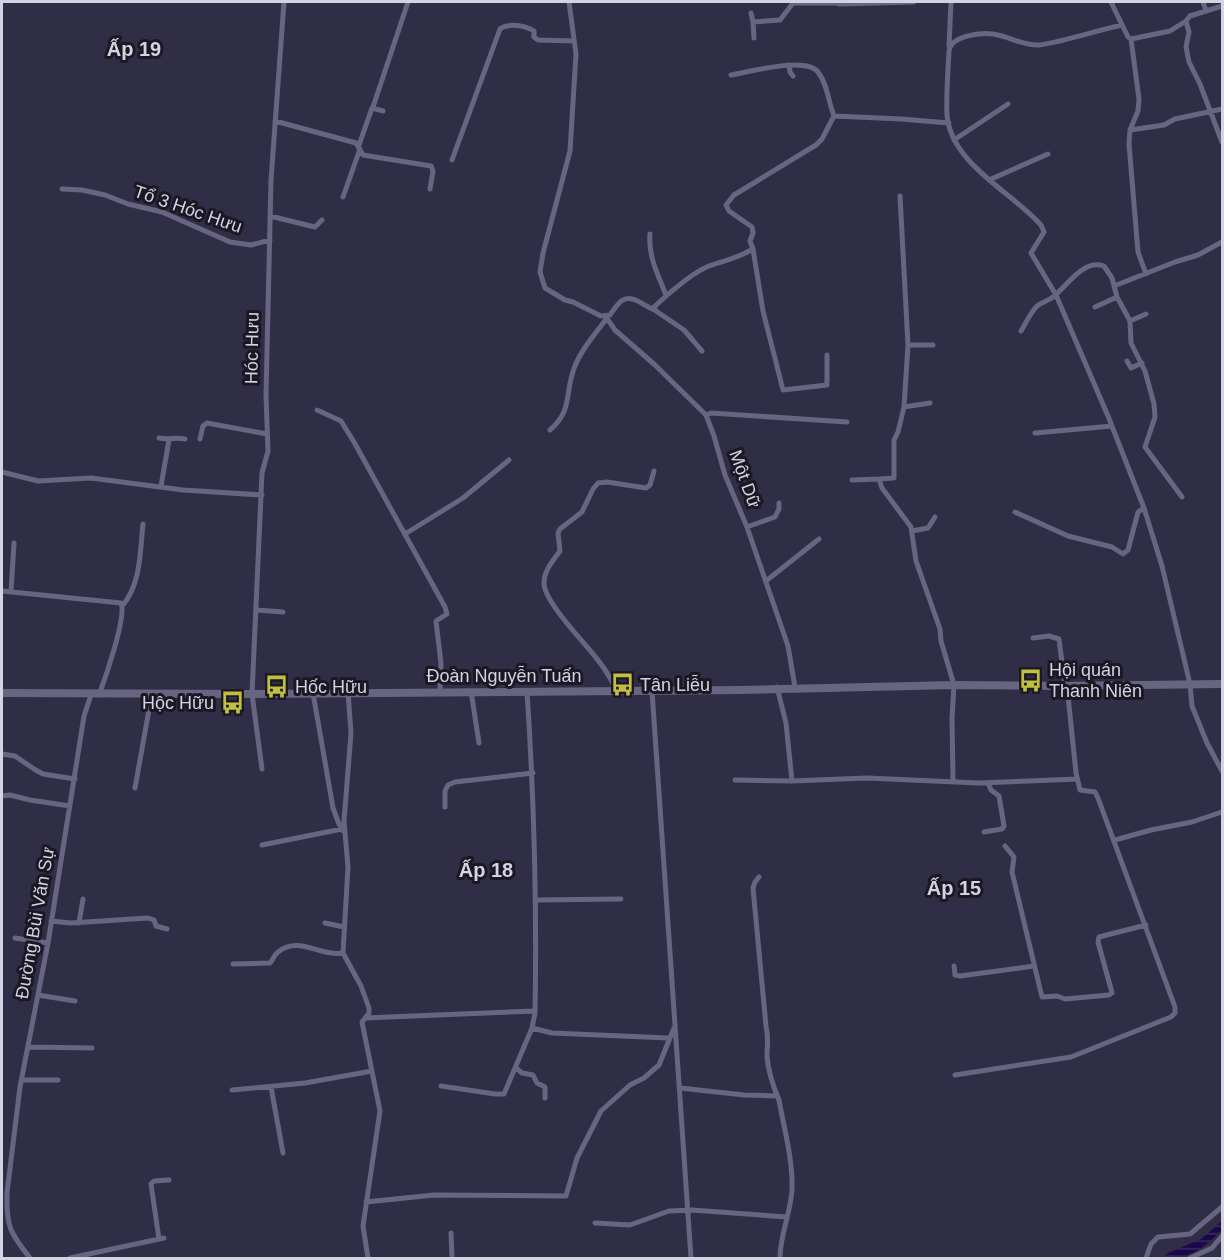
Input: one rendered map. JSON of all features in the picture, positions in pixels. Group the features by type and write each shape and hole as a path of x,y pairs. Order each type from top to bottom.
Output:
{"main road":[{"name":"Đoàn Nguyễn Tuấn","path":"2,693 252,694 1222,684"}],"street":[{"name":"Hóc Hưu","path":"262,769 252,694 262,473 268,451 266,395 270,216 284,2"},
{"path":"343,197 408,2"},
{"path":"568,2 576,54 570,151 540,272 545,288 565,300 606,318"},
{"path":"753,22 780,20 791,5 797,2 914,2"},
{"path":"951,2 947,117 954,140 977,170 1041,225 1044,232 1031,253 1056,295 1144,507 1162,566 1190,684 1192,706 1222,771"},
{"path":"1111,2 1131,39 1139,99 1138,111 1130,130 1130,155 1138,252 1146,274"},
{"path":"1203,2 1206,11"},
{"path":"1131,39 1170,32 1190,16 1222,6"},
{"path":"751,13 754,38"},
{"path":"1186,21 1189,32 1186,47 1189,62 1222,142"},
{"path":"949,46 955,40 993,34 1018,43 1036,45 1060,41 1122,24"},
{"path":"452,160 500,29 505,26 528,27 534,31 534,37 538,40 574,41"},
{"path":"789,65 793,76"},
{"path":"730,75 789,65 805,65 816,69 826,88 834,116 822,139 816,145 734,195 726,205 729,211 752,227 753,233 750,241 763,311 783,390 827,385 827,355"},
{"path":"954,140 1008,104"},
{"path":"373,107 383,111"},
{"path":"1130,130 1164,125 1175,119 1222,109"},
{"path":"834,116 949,123"},
{"path":"275,121 360,146"},
{"path":"360,146 363,154 431,166 434,171 430,189"},
{"path":"989,180 1048,154"},
{"name":"Tổ 3 Hóc Hưu","path":"62,189 105,195 128,204 162,212 230,242 251,245 270,240"},
{"path":"852,480 894,478 894,440 904,407 908,345 900,196"},
{"path":"270,216 315,228 322,220"},
{"path":"650,234 653,262 666,295"},
{"path":"1114,286 1198,255 1222,242"},
{"path":"655,310 654,307 666,295 706,267 737,258 753,249"},
{"path":"1021,331 1037,306 1056,295 1071,279 1087,267 1104,266 1112,278 1117,297 1130,321 1131,343 1142,363 1149,383 1155,417 1145,447 1182,497"},
{"path":"1095,307 1117,297"},
{"path":"550,429 558,423 566,411 570,377 576,362 606,318 627,298 634,299 655,310 684,330 702,351"},
{"path":"1130,321 1146,314"},
{"name":"Một Dữ","path":"606,318 615,330 656,365 706,415 725,475 747,527 788,646 795,687"},
{"path":"908,345 933,345"},
{"path":"1127,361 1131,368 1142,363"},
{"path":"904,407 930,403"},
{"path":"317,410 341,421 379,484 447,614 436,621 441,663 440,691"},
{"path":"706,415 711,413 847,422"},
{"path":"200,439 203,426 207,423 267,434"},
{"path":"1035,433 1112,426"},
{"path":"159,438 185,439"},
{"path":"161,486 169,440"},
{"path":"405,534 463,498 509,460"},
{"path":"617,690 598,660 576,635 544,591 544,577 560,551 558,533 560,529 582,512 598,483 608,482 646,488 650,485 654,471"},
{"path":"2,472 38,481 91,478 183,490 261,495"},
{"path":"879,479 882,488 908,522 912,531 911,540 916,561 940,629 941,641 954,685 953,782"},
{"path":"747,527 775,517 779,509 778,503"},
{"path":"1015,512 1068,536 1112,547 1123,554 1128,550 1138,512 1144,507"},
{"path":"912,531 928,528 935,517"},
{"name":"Đường Bùi Văn Sự","path":"30,1258 13,1237 8,1222 7,1193 22,1080 48,943 84,716 113,652 123,605 134,586 138,573 143,524"},
{"path":"766,581 819,539"},
{"path":"11,592 14,543"},
{"path":"2,591 123,605"},
{"path":"256,610 283,612"},
{"path":"955,1074 1071,1057 1171,1017 1175,1013 1175,1006 1146,925 1095,792 1080,790 1059,639 1049,636 1033,638"},
{"path":"777,687 786,723 792,781"},
{"path":"441,1086 504,1094 532,1028 535,1011 536,900 533,773 527,690"},
{"path":"471,691 479,743"},
{"path":"652,691 691,1258"},
{"path":"135,788 152,693"},
{"path":"313,693 329,787 343,831"},
{"path":"348,693 351,733 343,831 348,867 343,953 366,998 369,1013 362,1022 380,1111 363,1226 368,1258"},
{"path":"2,754 15,756 43,774 75,779"},
{"path":"445,807 445,791 448,785 455,782 533,773"},
{"path":"735,780 792,781 867,778 988,783 1077,779"},
{"path":"984,832 1002,829 1004,826 999,796 991,790 988,783"},
{"path":"2,796 10,795 70,806"},
{"path":"1115,840 1192,822 1222,812"},
{"path":"262,845 343,831"},
{"path":"1005,846 1014,857 1012,872 1040,994 1044,998 1052,996 1065,999 1112,993 1098,942 1099,937 1146,925"},
{"path":"759,877 754,882 753,888 769,1040 767,1054 785,1130 792,1188 780,1243 780,1258"},
{"path":"79,923 83,899"},
{"path":"536,900 621,899"},
{"path":"51,921 79,923 148,918 153,920 156,926 167,928"},
{"path":"325,923 344,927"},
{"path":"15,938 48,943"},
{"path":"233,964 270,963 278,952 294,945 335,954 343,953"},
{"path":"954,966 955,975 960,976 1034,966"},
{"path":"38,995 75,1001"},
{"path":"365,1018 535,1011"},
{"path":"366,1203 434,1196 566,1196 577,1158 601,1111 630,1085 644,1078 658,1065 675,1026"},
{"path":"532,1028 552,1033 668,1038"},
{"path":"28,1047 92,1048"},
{"path":"516,1068 522,1073 534,1076 537,1083 545,1087 545,1098"},
{"path":"232,1090 321,1080 372,1071"},
{"path":"22,1080 58,1080"},
{"path":"271,1086 283,1153"},
{"path":"680,1088 777,1096"},
{"path":"2,1173 10,1174"},
{"path":"70,1258 162,1239 151,1185 154,1181 169,1180"},
{"path":"1146,1258 1151,1244 1158,1237 1190,1234 1222,1207"},
{"path":"595,1223 630,1225 669,1211 687,1210 786,1217"},
{"path":"451,1233 452,1258"},
{"path":"1190,1258 1220,1243 1222,1236"}],"shaded area":[{"path":"1222,1221 1222,1230 1196,1252 1181,1257 1162,1258 1168,1253 1201,1239"}],"place":[{"name":"Hội quán Thanh Niên","path":"1031,680"},
{"name":"Tân Liễu","path":"622,685"},
{"name":"Hốc Hữu","path":"277,687"},
{"name":"Hộc Hữu","path":"232,703"}],"district":[{"name":"Ấp 19","path":"134,49"},
{"name":"Ấp 18","path":"486,870"},
{"name":"Ấp 15","path":"954,888"}]}
